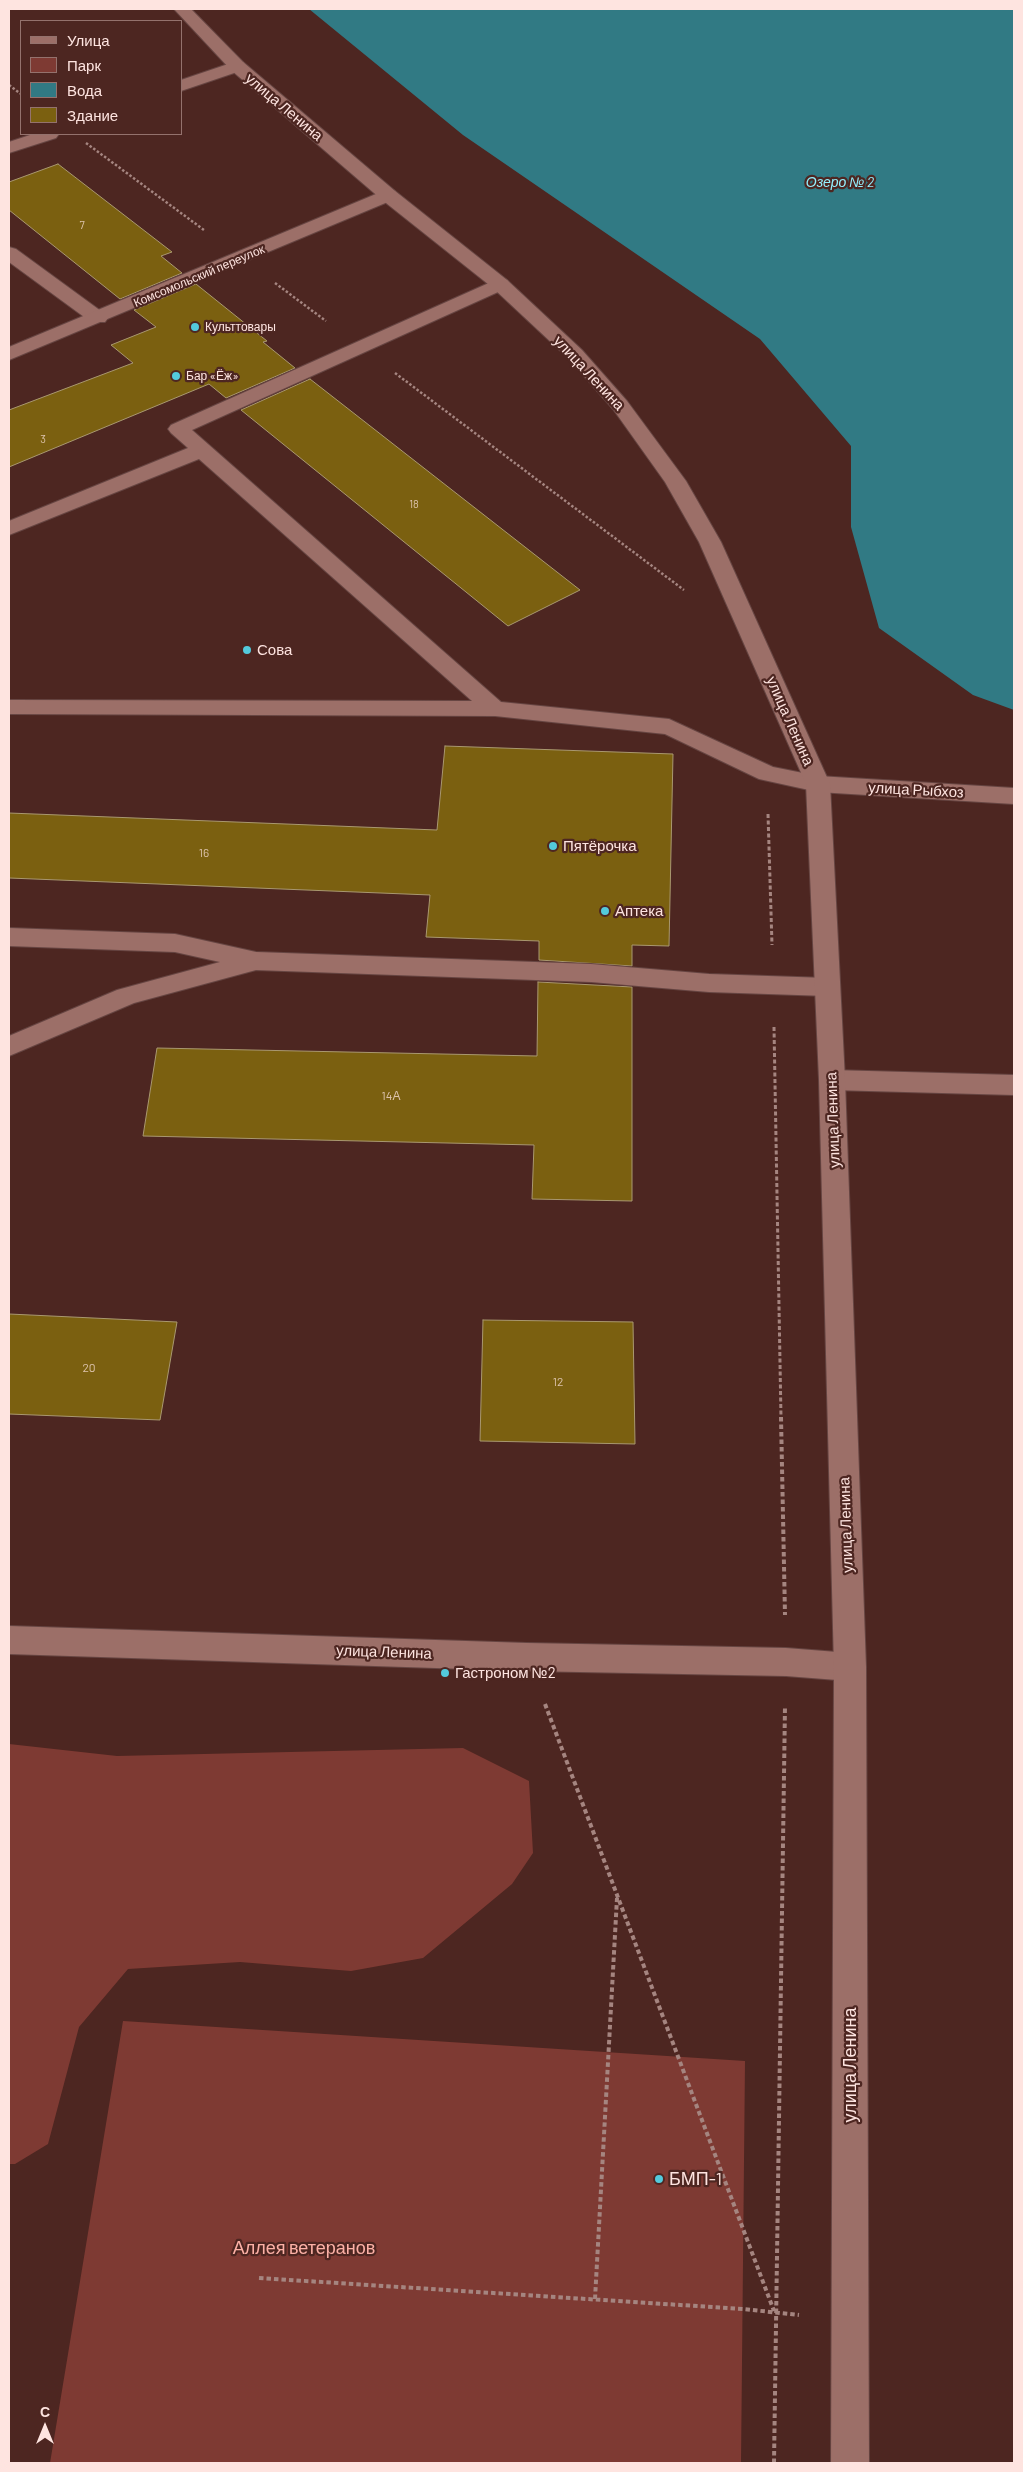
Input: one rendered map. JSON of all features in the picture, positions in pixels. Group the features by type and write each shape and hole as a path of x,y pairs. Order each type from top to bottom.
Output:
{"street":[{"name":"улица Ленина","path":"182,9 237,66 388,195 500,284 575,354 620,405 675,481 710,542 818,784 832,1080 850,1667 850,2463"},
{"path":"182,86 237,66"},
{"path":"9,148 47,135"},
{"name":"Комсомольский переулок","path":"9,354 242,258 388,195"},
{"path":"9,253 98,318"},
{"path":"494,709 178,429 362,348 500,284"},
{"path":"9,529 202,450"},
{"name":"улица Рыбхоз","path":"9,707 494,709 669,727 767,773 818,784 1014,796"},
{"path":"9,936 175,943 256,961 591,972 709,983 827,987"},
{"path":"9,1047 126,996 256,961"},
{"path":"832,1080 1014,1085"},
{"name":"улица Ленина","path":"9,1640 527,1657 786,1662 850,1667"}],"path":[{"path":"9,85 20,93"},
{"path":"81,140 242,258 688,593"},
{"path":"767,773 786,1662 774,2463"},
{"path":"527,1657 775,2314"},
{"path":"595,2300 617,1895"},
{"path":"259,2278 743,2309 775,2314 850,2318"}],"green space":[{"path":"9,1744 117,1756 463,1748 529,1781 533,1853 512,1884 423,1958 351,1971 240,1962 128,1969 79,2027 48,2144 15,2164 9,2164"},
{"name":"Аллея ветеранов","path":"123,2021 745,2061 741,2463 50,2463"}],"water":[{"name":"Озеро № 2","path":"309,9 1014,9 1014,710 973,695 879,628 851,527 851,446 760,339 463,135"}],"building":[{"path":"58,164 172,252 161,256 182,273 120,299 9,210 9,182"},
{"path":"196,284 267,341 263,342 295,368 226,398 209,384 9,467 9,410 133,363 111,345 156,327 134,310"},
{"path":"310,379 580,590 508,626 241,410"},
{"name":"Пятёрочка","path":"445,746 673,754 669,946 632,945 632,966 539,960 539,941 426,937 430,895 9,878 9,813 437,830"},
{"path":"538,982 632,987 632,1201 532,1199 534,1145 143,1136 157,1048 537,1056"},
{"path":"9,1314 177,1322 160,1420 9,1414"},
{"path":"483,1320 633,1322 635,1444 480,1441"}],"place":[{"name":"Культтовары","path":"195,327"},
{"name":"Бар «Ёж»","path":"176,376"},
{"name":"Сова","path":"247,650"},
{"name":"Пятёрочка","path":"553,846"},
{"name":"Аптека","path":"605,911"},
{"name":"Гастроном №2","path":"445,1673"},
{"name":"БМП-1","path":"659,2179"}]}
